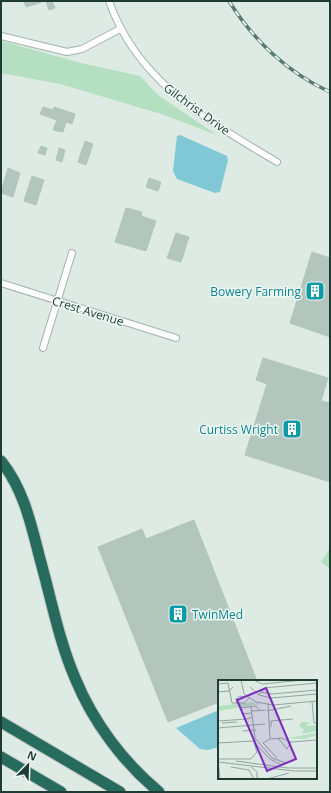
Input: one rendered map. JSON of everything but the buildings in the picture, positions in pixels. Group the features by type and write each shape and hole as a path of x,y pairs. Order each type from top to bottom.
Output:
{"highway":[{"path":"1,461 15,481 26,505 66,652 80,689 101,727 134,768 159,792"},
{"path":"1,722 120,792"},
{"path":"1,757 61,792"}],"street":[{"name":"Gilchrist Drive","path":"109,1 120,29 140,59 172,93 229,134 276,162"},
{"path":"1,36 68,52 82,49 120,29"},
{"path":"43,348 72,253"},
{"name":"Crest Avenue","path":"1,283 176,338"}],"green space":[{"path":"1,41 81,63 140,76 158,95 217,135 161,114 60,84 1,73"},
{"path":"330,548 330,569 321,562"}],"water":[{"path":"180,135 227,156 228,160 220,192 215,193 177,179 173,171 177,136"},
{"path":"218,710 218,747 208,750 200,749 176,728"}],"railway":[{"path":"229,1 249,29 273,54 300,75 330,92"}],"place":[{"name":"Bowery Farming","path":"315,291"},
{"name":"Curtiss Wright","path":"292,429"},
{"name":"TwinMed","path":"178,614"}]}
